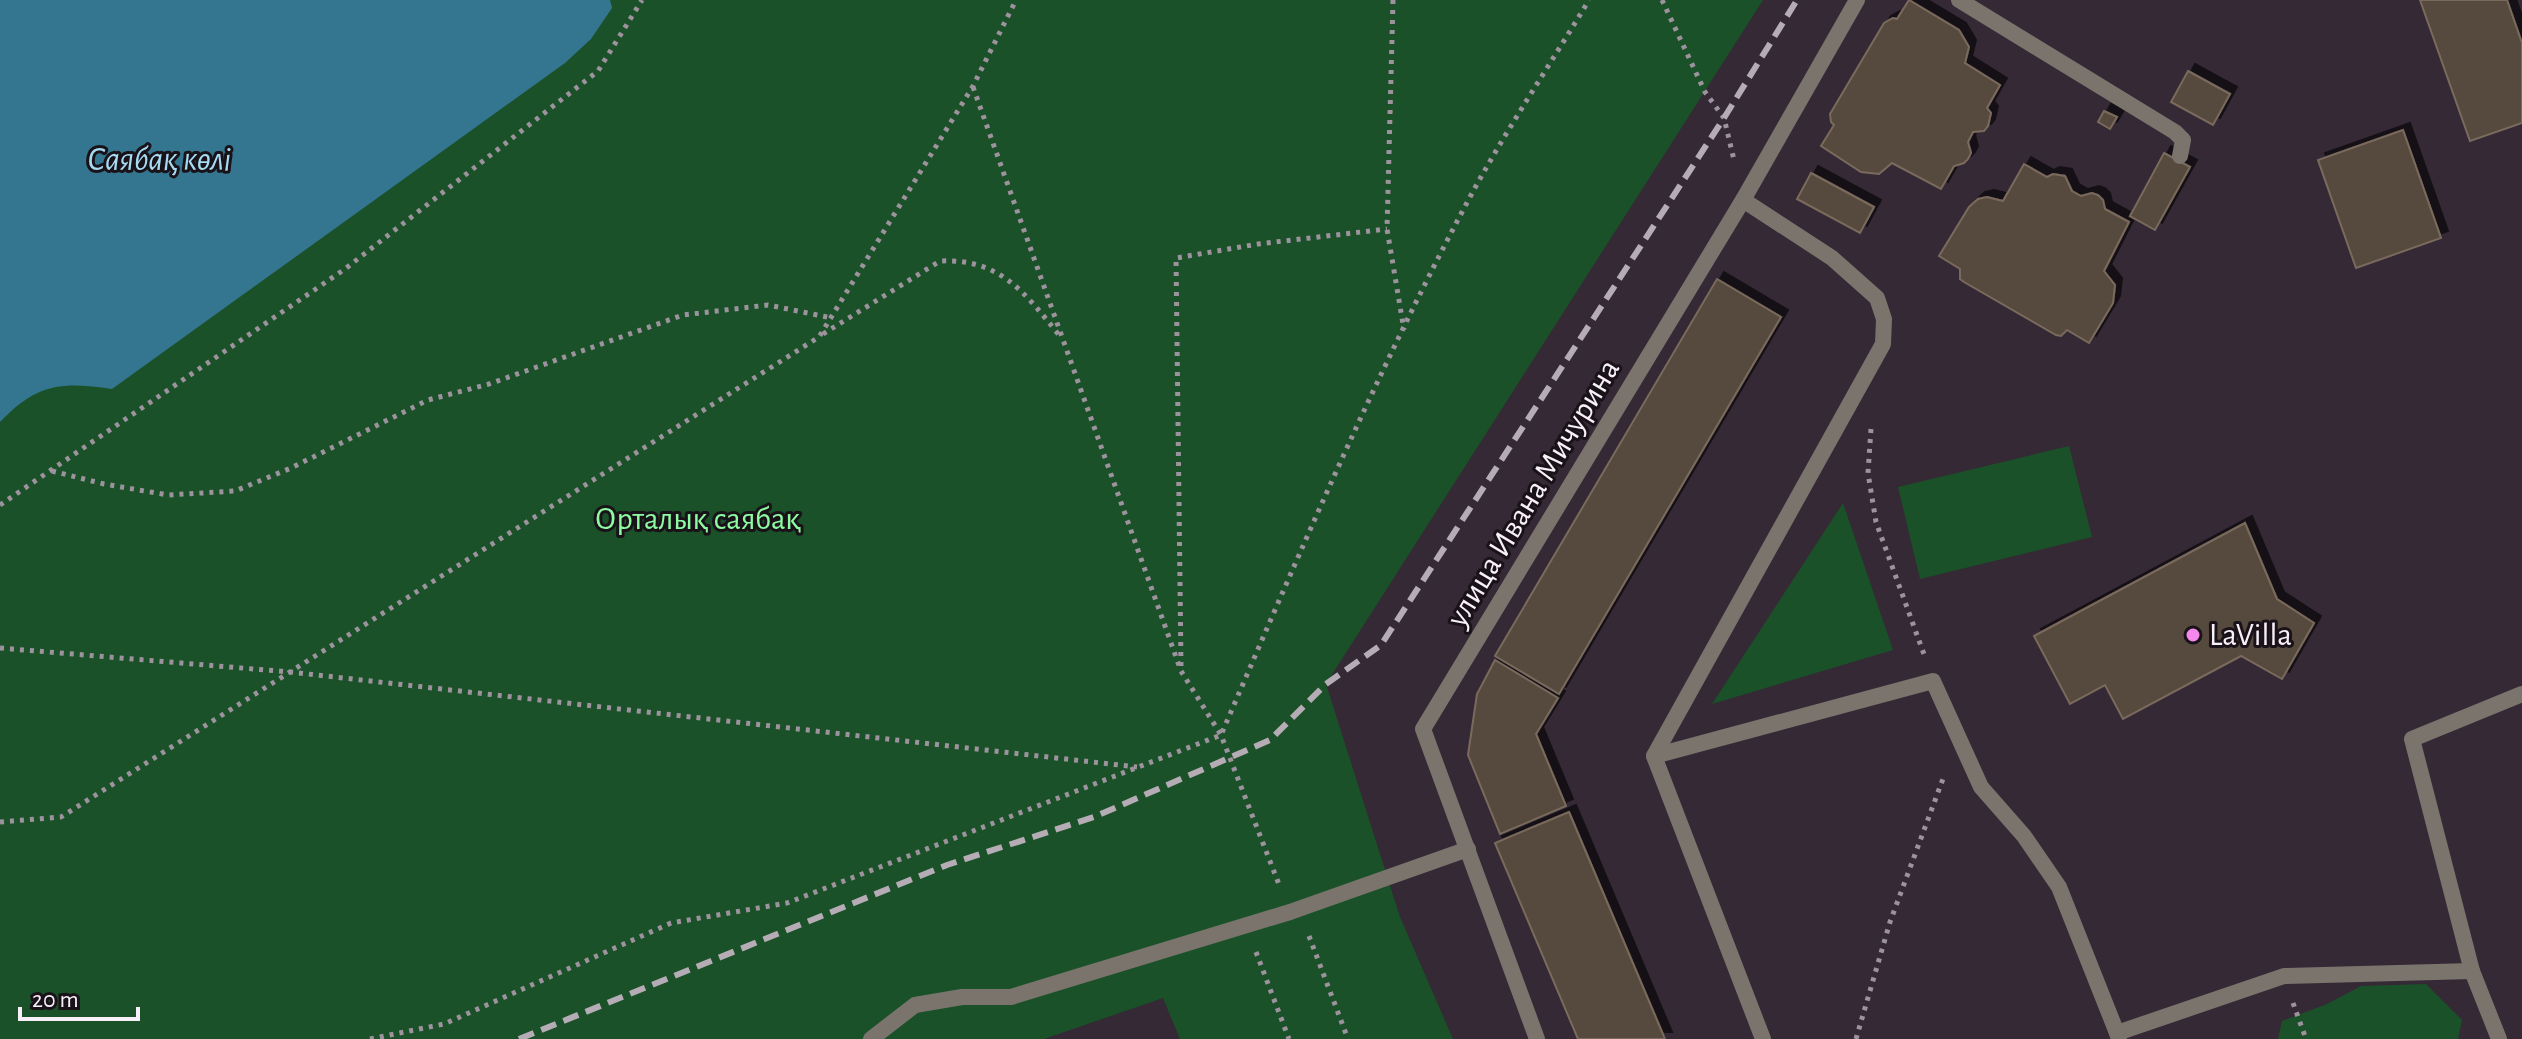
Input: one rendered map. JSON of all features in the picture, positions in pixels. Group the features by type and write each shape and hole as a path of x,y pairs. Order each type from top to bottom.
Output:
{"street":[{"name":"улица Ивана Мичурина","path":"1537,1039 1423,729 1743,200 1857,0"},
{"path":"1959,0 2175,132 2183,140 2180,156"},
{"path":"1654,756 1883,344 1884,319 1877,298 1832,258 1743,200"},
{"path":"1654,756 1933,681 1981,787 2024,836 2059,887 2118,1036 2284,976 2472,971"},
{"path":"2499,1039 2472,971 2412,739 2522,694"},
{"path":"1654,756 1763,1039"},
{"path":"871,1039 915,1005 962,997 1011,997 1295,910 1468,849"}],"path":[{"path":"0,505 345,269 598,71 642,0"},
{"path":"819,337 973,86 1016,0"},
{"path":"1393,0 1387,229 1404,330"},
{"path":"370,1039 444,1024 671,923 787,903 1221,735 1276,607 1404,330 1471,195 1589,0"},
{"path":"1662,0 1705,92 1724,118 1743,200"},
{"path":"973,86 1181,671 1221,735 1348,1039"},
{"path":"1181,671 1176,258 1272,242 1387,229"},
{"path":"0,822 61,817 940,261 961,260 989,268 1015,284 1064,341"},
{"path":"50,470 104,484 168,495 235,491 291,468 428,400 489,384 683,315 768,305 832,318"},
{"path":"1871,422 1868,473 1876,522 1933,681"},
{"path":"0,648 290,672 1141,768"},
{"path":"1856,1039 1890,922 1937,801 1957,733"},
{"path":"1245,925 1289,1039"},
{"path":"2284,976 2306,1039"}],"green space":[{"name":"Орталық саябақ","path":"0,0 1763,0 1326,684 1400,917 1453,1039 1180,1039 1163,998 1044,1039 0,1039"},
{"path":"2069,446 2092,537 1920,579 1898,487"},
{"path":"1843,503 1893,650 1712,704"},
{"path":"2426,984 2462,1020 2458,1039 2278,1039 2282,1021 2327,1004 2361,986"}],"water":[{"name":"Саябақ көлі","path":"0,0 610,0 612,8 591,39 565,63 112,389 78,385 50,388 26,400 0,422"}],"building":[{"path":"1909,0 1959,30 1969,47 1965,63 2000,85 1987,108 1991,113 1988,126 1984,131 1973,132 1968,142 1971,153 1968,159 1954,166 1941,189 1892,163 1879,174 1861,172 1821,146 1834,125 1830,114 1884,23 1897,19"},
{"path":"2420,0 2507,0 2522,43 2522,123 2470,141"},
{"path":"2188,71 2230,94 2213,125 2171,102"},
{"path":"2104,111 2117,117 2110,129 2098,122"},
{"path":"2403,130 2441,238 2356,268 2318,160"},
{"path":"2164,153 2190,167 2155,230 2130,216"},
{"path":"2024,164 2047,177 2053,174 2065,176 2072,191 2081,196 2098,195 2105,209 2129,222 2104,271 2115,285 2113,303 2089,343 2067,330 2061,336 2056,335 1964,282 1960,279 1960,269 1939,256 1969,207 1978,199 1987,197 2003,201"},
{"path":"1811,173 1874,207 1860,233 1797,199"},
{"path":"1717,279 1781,317 1559,694 1495,656"},
{"path":"2245,523 2277,599 2314,623 2282,679 2241,656 2123,719 2105,685 2070,704 2034,636"},
{"path":"1495,660 1558,698 1536,734 1566,806 1500,834 1468,755 1477,694"},
{"path":"1569,812 1665,1039 1578,1039 1495,843"}],"railway":[{"path":"519,1039 947,865 1094,817 1270,740 1326,684 1381,645 1724,118 1797,0"}],"place":[{"name":"LaVilla","path":"2193,635"}]}
